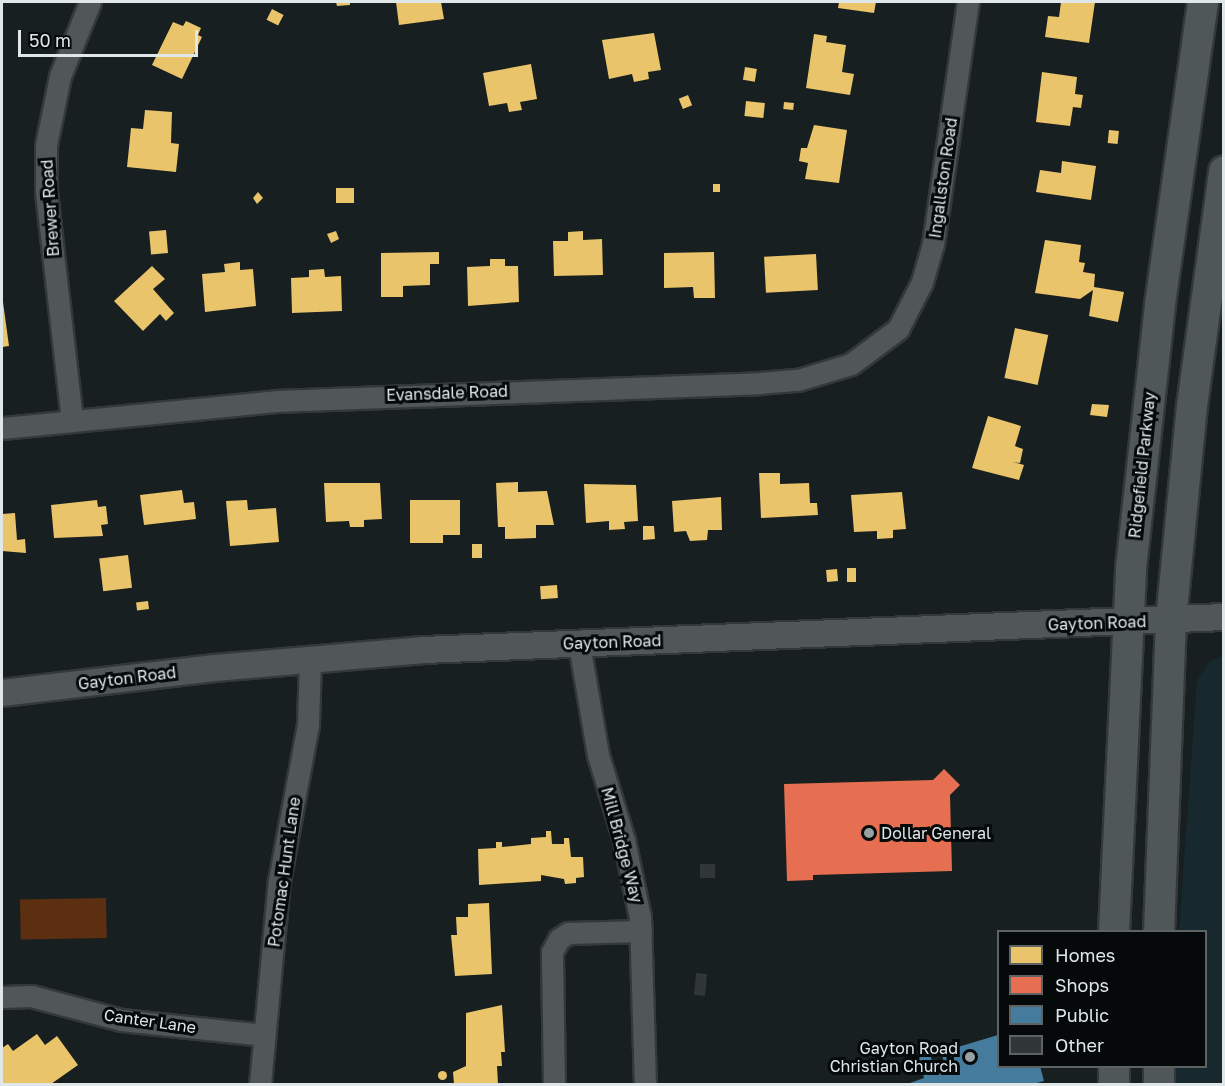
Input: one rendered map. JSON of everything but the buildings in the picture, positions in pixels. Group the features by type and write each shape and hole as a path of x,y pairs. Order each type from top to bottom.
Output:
{"main road":[{"name":"Ridgefield Parkway","path":"1114,930 1127,621 1160,304 1203,2"},
{"path":"1159,930 1171,620 1192,406 1224,171"},
{"path":"1114,1068 1114,1084"},
{"path":"1159,1068 1159,1084"}],"street":[{"name":"Brewer Road","path":"72,420 46,192 46,145 60,75 90,2"},
{"name":"Ingallston Road","path":"885,342 914,303 933,244 968,2"},
{"name":"Evansdale Road","path":"2,428 276,401 798,380 851,364 885,342"},
{"name":"Gayton Road","path":"2,693 310,660 579,644 1224,617"},
{"name":"Mill Bridge Way","path":"579,644 598,755 632,875 641,931 645,1084"},
{"name":"Potomac Hunt Lane","path":"260,1084 279,881 308,724 310,660"},
{"path":"554,1084 552,952 559,939 568,933 641,931"},
{"name":"Canter Lane","path":"2,997 31,996 121,1020 264,1035"}],"shaded area":[{"path":"1223,656 1223,1084 1176,1084 1175,1068 1207,1068 1207,930 1179,930 1197,681 1209,662"},
{"path":"106,898 107,938 21,939 20,900"}],"place":[{"name":"Dollar General","path":"869,833"},
{"name":"Gayton Road Christian Church","path":"970,1057"}]}
